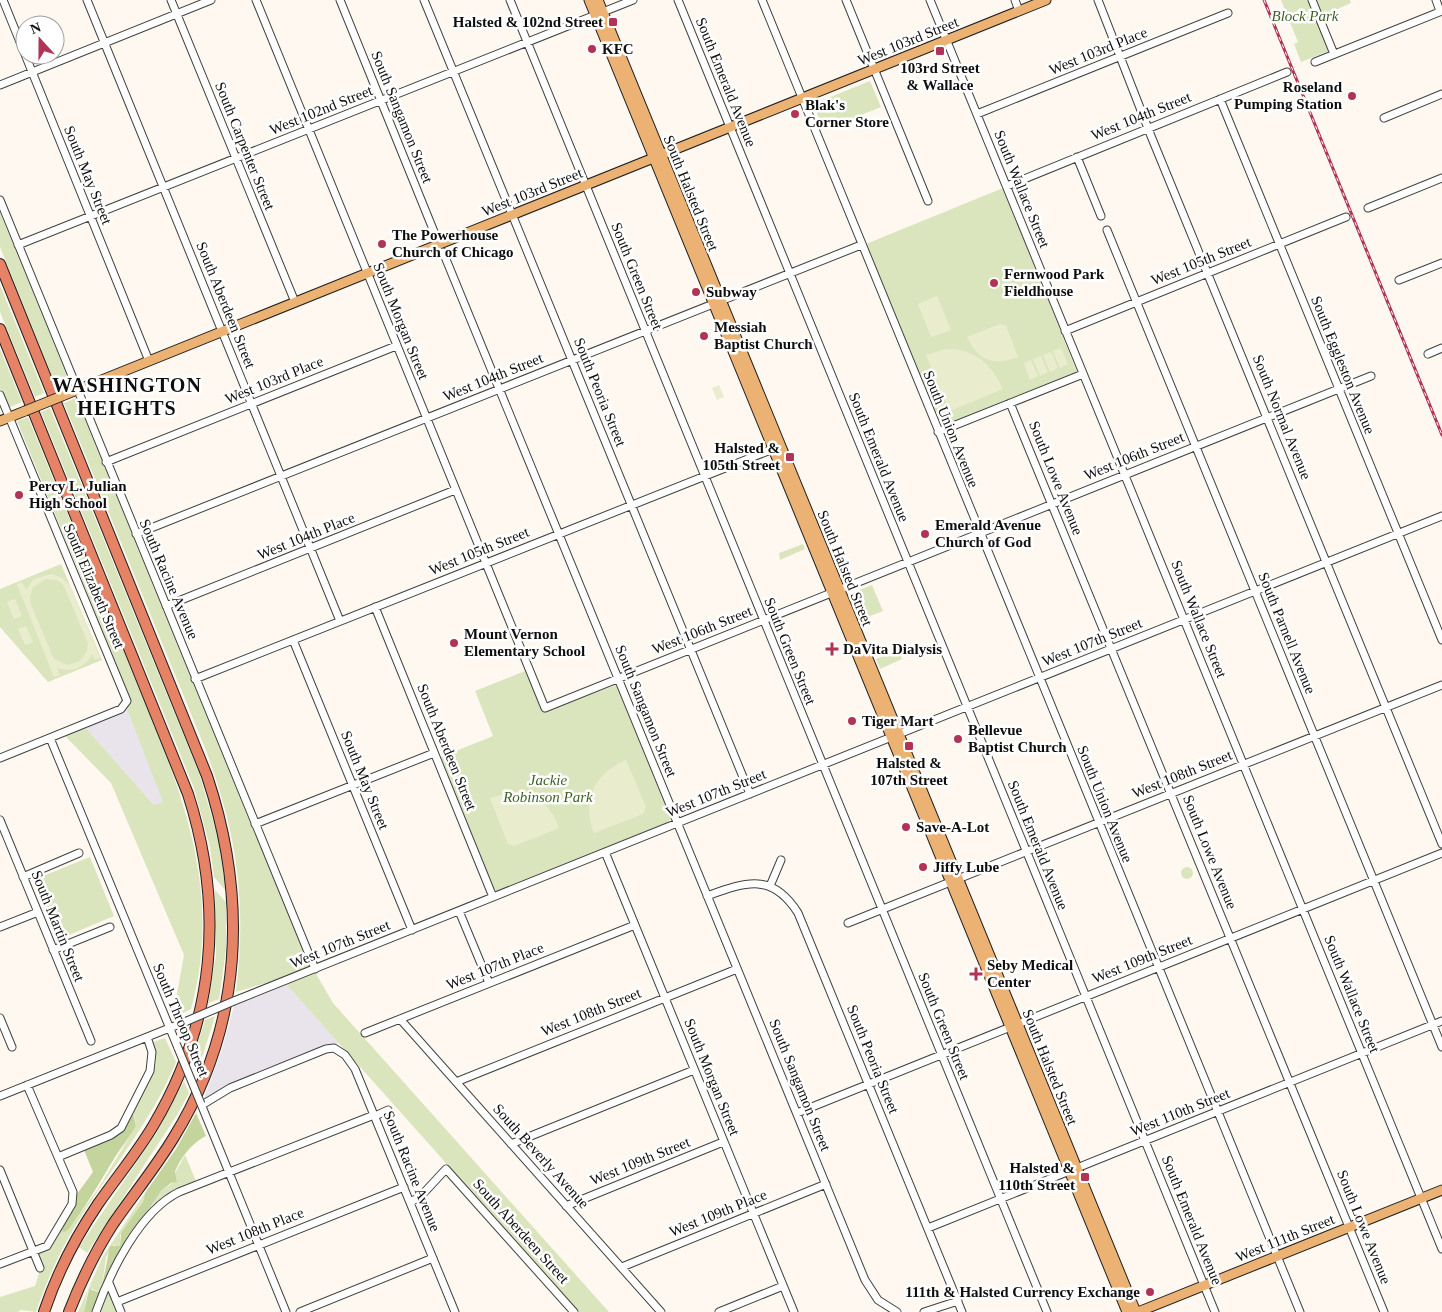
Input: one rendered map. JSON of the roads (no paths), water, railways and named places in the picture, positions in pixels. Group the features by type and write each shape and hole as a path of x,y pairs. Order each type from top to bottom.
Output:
{"highway":[{"path":"0,264 208,776 224,834 233,892 234,947 230,982 220,1028 204,1075 174,1137 100,1246 69,1312"},
{"path":"0,329 188,794 204,855 210,905 210,937 203,996 196,1025 178,1077 152,1127 80,1232 66,1257 44,1312"}],"main road":[{"name":"South Halsted Street","path":"589,0 599,14 955,881 1073,1169 1127,1312"},
{"name":"South Halsted Street","path":"598,0 599,14"},
{"name":"West 103rd Street","path":"4,419 367,273 441,248 512,215 1046,0"},
{"name":"South Halsted Street","path":"1073,1169 1137,1312"},
{"name":"West 111th Street","path":"1137,1312 1442,1190"}],"street":[{"name":"South May Street","path":"3,0 149,361"},
{"name":"South Aberdeen Street","path":"87,0 340,621"},
{"name":"South Carpenter Street","path":"171,0 295,302"},
{"path":"0,85 211,0"},
{"name":"South Morgan Street","path":"256,0 545,708"},
{"name":"South Sangamon Street","path":"340,0 868,1287 878,1300 893,1312"},
{"name":"South Peoria Street","path":"424,0 750,794"},
{"name":"South Green Street","path":"510,0 703,476 1047,1312"},
{"name":"West 102nd Street","path":"18,245 633,0"},
{"name":"South Emerald Avenue","path":"678,0 1215,1312"},
{"name":"South Union Avenue","path":"762,0 1300,1312"},
{"path":"846,0 928,201"},
{"name":"South Wallace Street","path":"930,0 1442,1249"},
{"path":"1015,0 1019,11"},
{"name":"South Normal Avenue","path":"1098,0 1442,844"},
{"path":"1312,0 1334,54"},
{"path":"1315,62 1441,11 1436,0"},
{"name":"West 103rd Place","path":"977,114 1228,13"},
{"name":"West 104th Street","path":"1006,186 1287,72"},
{"path":"1384,118 1442,94"},
{"name":"South Eggleston Avenue","path":"1220,99 1442,640"},
{"path":"1077,157 1101,216"},
{"path":"1368,208 1442,178"},
{"name":"South Racine Avenue","path":"0,200 76,390 315,969"},
{"name":"West 105th Street","path":"1065,331 1346,217"},
{"name":"South Parnell Avenue","path":"1107,230 1442,1047"},
{"name":"West 104th Street","path":"136,534 861,244"},
{"path":"1399,280 1442,263"},
{"name":"West 103rd Place","path":"106,462 396,346"},
{"path":"1428,354 1442,348"},
{"path":"938,432 1083,374"},
{"name":"West 106th Street","path":"545,708 1371,376"},
{"name":"South Elizabeth Street","path":"0,395 4,419 126,697 126,704 121,709 50,738"},
{"name":"South Lowe Avenue","path":"1010,403 1384,1312"},
{"name":"West 105th Street","path":"195,679 776,447"},
{"name":"West 104th Place","path":"166,606 455,490"},
{"name":"West 107th Street","path":"0,1096 1442,516"},
{"name":"South Aberdeen Street","path":"375,607 493,897"},
{"name":"South May Street","path":"293,640 412,930"},
{"name":"West 108th Street","path":"848,923 1442,685"},
{"path":"0,758 50,738"},
{"name":"South Throop Street","path":"50,738 286,1312"},
{"path":"255,824 434,753"},
{"name":"South Martin Street","path":"0,820 91,1041"},
{"name":"South Morgan Street","path":"605,852 794,1312"},
{"path":"23,876 79,853"},
{"name":"West 109th Street","path":"797,1113 1442,853"},
{"path":"707,896 745,884 770,886 781,860"},
{"name":"South Peoria Street","path":"770,886 786,897 798,913 962,1312"},
{"path":"459,911 489,983"},
{"path":"0,927 38,912"},
{"name":"West 107th Place","path":"365,1033 635,925"},
{"path":"53,950 110,927"},
{"name":"West 108th Street","path":"456,1082 737,969"},
{"path":"0,1018 12,1047"},
{"name":"South Beverly Avenue","path":"400,1019 662,1312"},
{"name":"West 110th Street","path":"928,1228 1442,1021"},
{"path":"58,1157 117,1132 150,1071 152,1052 147,1037"},
{"name":"South Racine Avenue","path":"201,1104 230,1088 326,1049 334,1048 344,1055 355,1069 456,1312"},
{"path":"511,1144 694,1070"},
{"path":"0,1264 49,1243 72,1204 74,1197 27,1085"},
{"path":"96,1312 109,1283 142,1225 163,1201 229,1172 388,1110"},
{"name":"West 109th Street","path":"566,1206 723,1142"},
{"name":"South Aberdeen Street","path":"410,1202 420,1197 446,1169 574,1312"},
{"path":"0,1170 40,1268"},
{"name":"West 109th Place","path":"622,1267 826,1184"},
{"name":"West 108th Place","path":"117,1302 404,1187"},
{"path":"300,1312 434,1258"},
{"path":"109,1283 121,1312"},
{"path":"719,1312 783,1286"},
{"path":"924,1312 958,1301"}],"railway":[{"path":"1264,0 1442,435"}],"place":[{"name":"Halsted & 102nd Street","path":"613,22"},
{"name":"KFC","path":"592,49"},
{"name":"103rd Street & Wallace","path":"940,51"},
{"name":"Roseland Pumping Station","path":"1352,96"},
{"name":"Blak's Corner Store","path":"795,114"},
{"name":"The Powerhouse Church of Chicago","path":"382,244"},
{"name":"Fernwood Park Fieldhouse","path":"994,283"},
{"name":"Subway","path":"696,292"},
{"name":"Messiah Baptist Church","path":"704,336"},
{"name":"Halsted & 105th Street","path":"790,457"},
{"name":"Percy L. Julian High School","path":"19,495"},
{"name":"Emerald Avenue Church of God","path":"925,534"},
{"name":"Mount Vernon Elementary School","path":"454,643"},
{"name":"DaVita Dialysis","path":"832,649"},
{"name":"Tiger Mart","path":"852,721"},
{"name":"Bellevue Baptist Church","path":"958,739"},
{"name":"Halsted & 107th Street","path":"909,746"},
{"name":"Save-A-Lot","path":"906,827"},
{"name":"Jiffy Lube","path":"923,867"},
{"name":"Seby Medical Center","path":"976,974"},
{"name":"Halsted & 110th Street","path":"1085,1177"},
{"name":"111th & Halsted Currency Exchange","path":"1150,1292"}],"district":[{"name":"WASHINGTON HEIGHTS","path":"127,396"}],"park label":[{"name":"Block Park","path":"1305,16"},
{"name":"Jackie Robinson Park","path":"548,788"}]}
